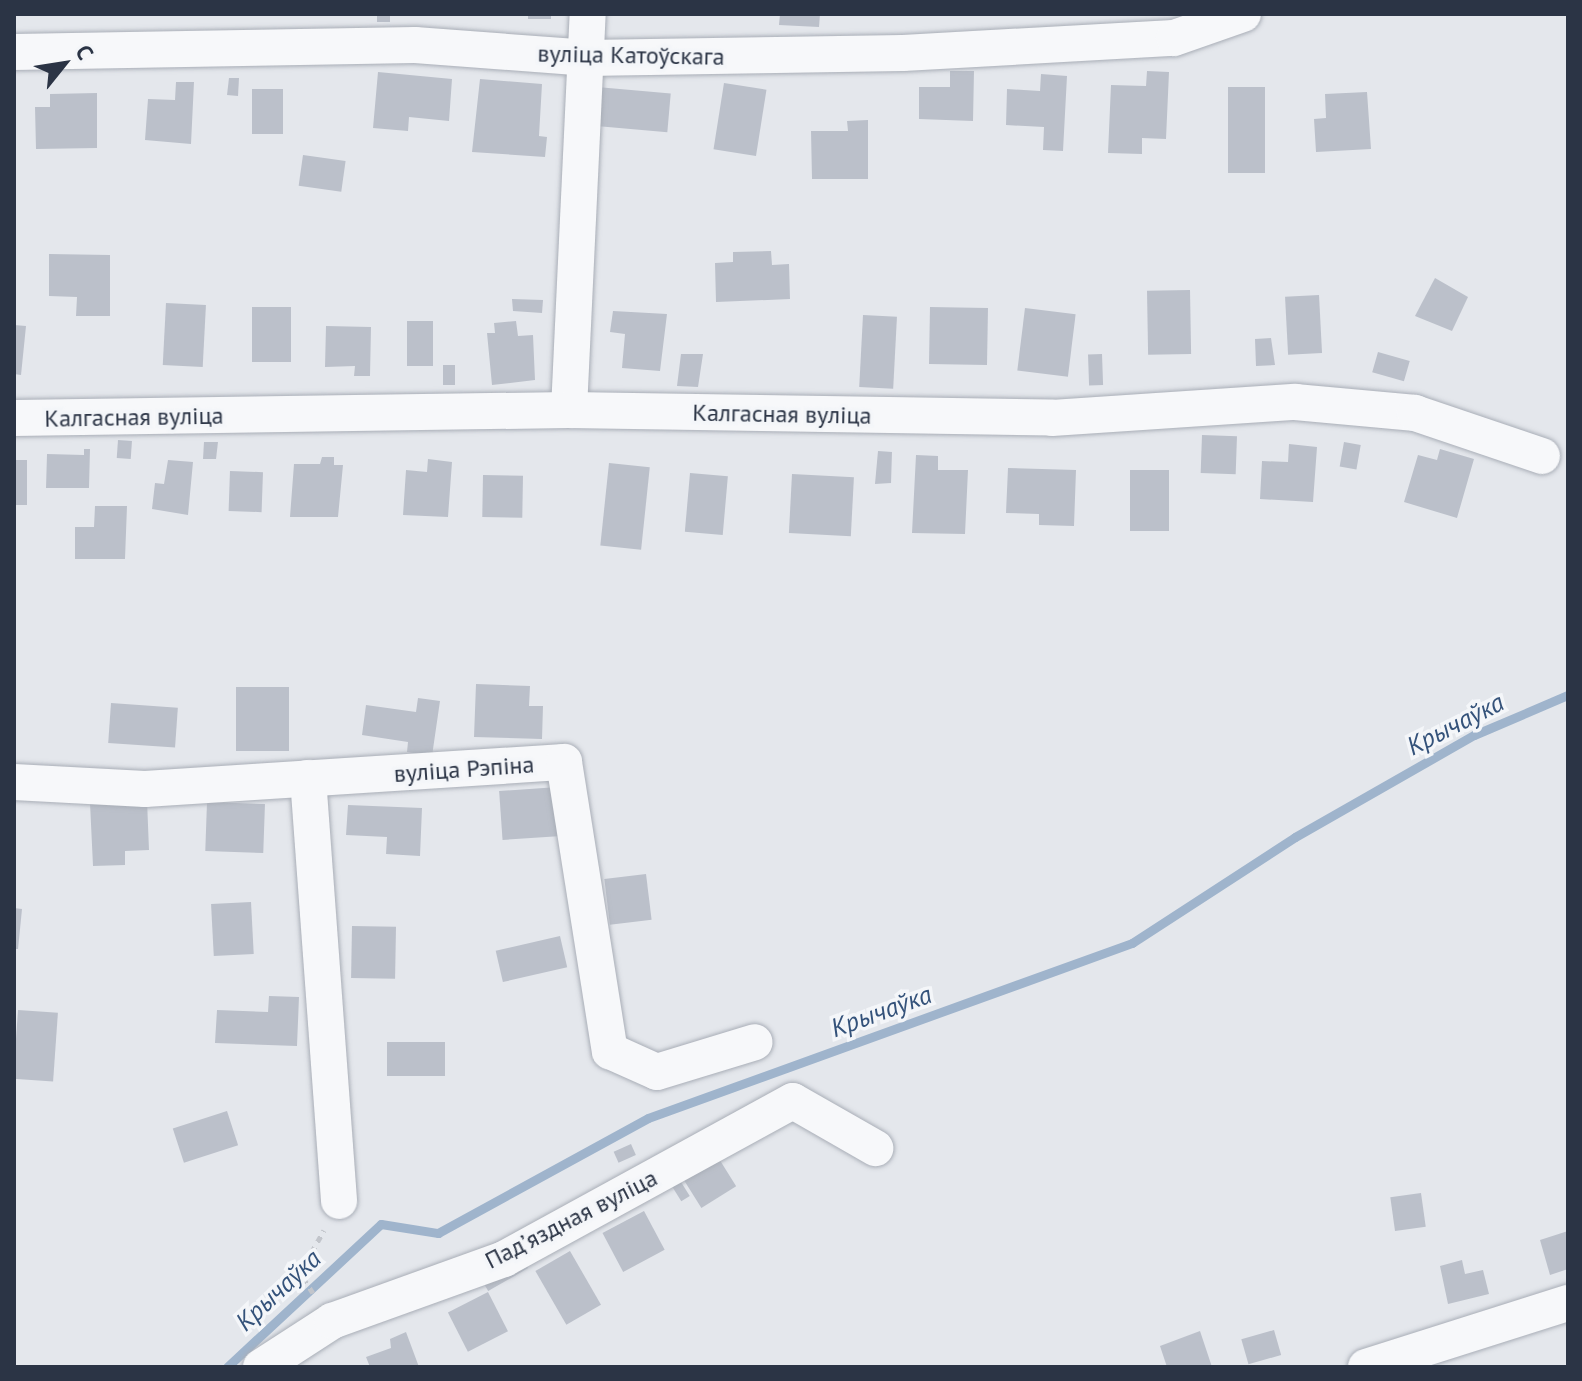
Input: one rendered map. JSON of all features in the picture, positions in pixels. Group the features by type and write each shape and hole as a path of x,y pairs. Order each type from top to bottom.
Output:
{"street":[{"path":"569,410 588,14"},
{"name":"вуліца Катоўскага","path":"14,52 415,45 586,58 903,53 1174,38 1243,14"},
{"name":"Калгасная вуліца","path":"14,418 569,410 1052,418 1295,402 1415,413 1542,456"},
{"name":"вуліца Рэпіна","path":"14,782 145,789 564,762 610,1051 657,1072 755,1042"},
{"path":"308,778 339,1201"},
{"name":"Падʼяздная вуліца","path":"261,1367 332,1321 504,1259 793,1101 875,1148"},
{"path":"1366,1367 1568,1303"}],"path":[{"path":"300,1273 339,1201"}],"building":[{"path":"377,14 390,14 390,22 377,22"},
{"path":"528,14 551,14 551,19 528,19"},
{"path":"780,14 820,14 819,27 779,25"},
{"path":"950,71 974,71 973,121 919,119 919,87 950,87"},
{"path":"1147,71 1169,72 1166,139 1142,138 1142,154 1108,153 1111,85 1146,86"},
{"path":"378,72 452,79 449,121 409,117 408,131 373,128"},
{"path":"1041,74 1067,76 1063,151 1043,150 1044,127 1006,125 1007,89 1040,91"},
{"path":"229,78 239,78 238,96 227,95"},
{"path":"480,79 542,84 539,136 547,137 545,157 472,152"},
{"path":"176,82 194,82 191,144 145,140 148,99 175,100"},
{"path":"724,83 766,90 756,156 714,149"},
{"path":"597,87 671,93 667,132 594,126"},
{"path":"1228,87 1265,87 1265,173 1228,173"},
{"path":"252,89 283,89 283,134 252,134"},
{"path":"1367,92 1371,149 1316,152 1314,119 1326,118 1325,94"},
{"path":"97,93 97,148 36,149 35,107 50,107 50,94"},
{"path":"868,120 868,179 812,179 811,131 848,131 847,121"},
{"path":"303,155 346,161 341,192 299,186"},
{"path":"771,251 772,265 789,264 790,299 716,302 715,263 733,262 733,252"},
{"path":"49,254 110,255 110,316 76,316 77,297 49,296"},
{"path":"1435,278 1468,297 1452,331 1415,316"},
{"path":"1190,290 1191,354 1148,355 1147,291"},
{"path":"1319,295 1322,353 1288,355 1285,297"},
{"path":"512,299 543,300 542,313 513,311"},
{"path":"166,303 206,305 203,367 163,365"},
{"path":"252,307 291,307 291,362 252,362"},
{"path":"930,307 988,308 987,365 929,364"},
{"path":"1025,308 1076,314 1068,377 1017,371"},
{"path":"613,311 667,314 660,371 622,368 625,334 610,332"},
{"path":"863,315 897,317 893,389 859,387"},
{"path":"407,321 433,321 433,366 407,366"},
{"path":"516,321 518,336 533,335 535,380 492,385 487,333 495,333 494,323"},
{"path":"14,325 26,326 21,375 14,374"},
{"path":"326,326 371,327 370,376 354,376 355,366 325,367"},
{"path":"1271,338 1275,365 1256,366 1255,339"},
{"path":"1378,352 1410,361 1404,381 1372,372"},
{"path":"681,354 703,354 698,387 677,386"},
{"path":"1088,354 1102,354 1103,385 1089,385"},
{"path":"443,365 455,365 455,385 443,385"},
{"path":"1202,435 1237,436 1236,474 1201,473"},
{"path":"118,440 132,441 131,459 117,458"},
{"path":"204,442 218,442 216,459 203,459"},
{"path":"1344,442 1361,445 1356,470 1340,467"},
{"path":"1289,444 1317,447 1313,502 1260,499 1262,461 1288,462"},
{"path":"84,449 90,449 89,488 46,488 47,454 84,455"},
{"path":"1440,449 1474,459 1457,518 1404,502 1418,455 1437,460"},
{"path":"878,451 892,452 891,483 875,484"},
{"path":"916,455 938,456 938,470 968,470 965,534 912,533"},
{"path":"322,457 334,457 334,465 343,465 338,517 290,517 294,464 320,464"},
{"path":"428,459 452,462 448,517 403,515 406,470 427,472"},
{"path":"14,460 27,460 27,505 14,505"},
{"path":"168,460 193,462 188,515 152,509 155,483 164,484"},
{"path":"609,463 650,467 641,550 600,546"},
{"path":"1008,468 1076,470 1074,526 1039,525 1039,514 1006,513"},
{"path":"1130,470 1169,470 1169,531 1130,531"},
{"path":"230,471 263,472 262,512 229,511"},
{"path":"690,473 728,476 723,535 685,532"},
{"path":"792,474 854,477 851,536 789,533"},
{"path":"483,475 523,476 522,518 482,517"},
{"path":"95,506 127,506 125,559 75,559 75,527 94,527"},
{"path":"476,684 530,686 529,706 543,706 542,739 474,737"},
{"path":"236,687 289,687 289,751 236,751"},
{"path":"418,698 440,701 432,756 407,752 408,742 362,735 366,705 416,712"},
{"path":"111,703 178,708 175,748 108,743"},
{"path":"558,787 561,836 503,840 499,791"},
{"path":"147,800 149,850 125,851 125,865 93,866 90,803"},
{"path":"207,802 265,804 263,853 205,851"},
{"path":"348,805 422,808 420,856 386,854 387,837 346,835"},
{"path":"646,874 652,920 610,925 604,879"},
{"path":"251,902 254,954 214,956 211,904"},
{"path":"14,908 22,909 18,949 14,949"},
{"path":"352,926 396,927 395,979 351,978"},
{"path":"560,936 567,967 503,982 496,951"},
{"path":"269,996 299,997 297,1046 215,1043 217,1010 268,1012"},
{"path":"18,1010 58,1013 53,1082 14,1079"},
{"path":"387,1042 445,1042 445,1076 387,1076"},
{"path":"227,1111 238,1145 184,1163 173,1129"},
{"path":"631,1144 636,1155 619,1163 614,1152"},
{"path":"716,1154 736,1186 701,1208 681,1176"},
{"path":"676,1174 690,1196 681,1201 668,1179"},
{"path":"1421,1193 1426,1227 1395,1231 1390,1197"},
{"path":"644,1211 665,1250 623,1272 603,1233"},
{"path":"1568,1231 1568,1269 1550,1275 1540,1240"},
{"path":"570,1251 601,1305 566,1325 535,1271"},
{"path":"521,1256 528,1268 488,1291 481,1279"},
{"path":"1462,1260 1465,1274 1483,1270 1489,1294 1448,1304 1440,1266"},
{"path":"488,1292 508,1331 468,1352 448,1312"},
{"path":"1274,1330 1281,1355 1248,1364 1241,1339"},
{"path":"1200,1331 1212,1367 1167,1367 1160,1346"},
{"path":"406,1332 419,1367 370,1367 366,1357 391,1348 390,1339"}],"waterway":[{"name":"Крычаўка","path":"227,1367 381,1224 438,1233 648,1118 1132,943 1295,837 1474,735 1568,695"}]}
